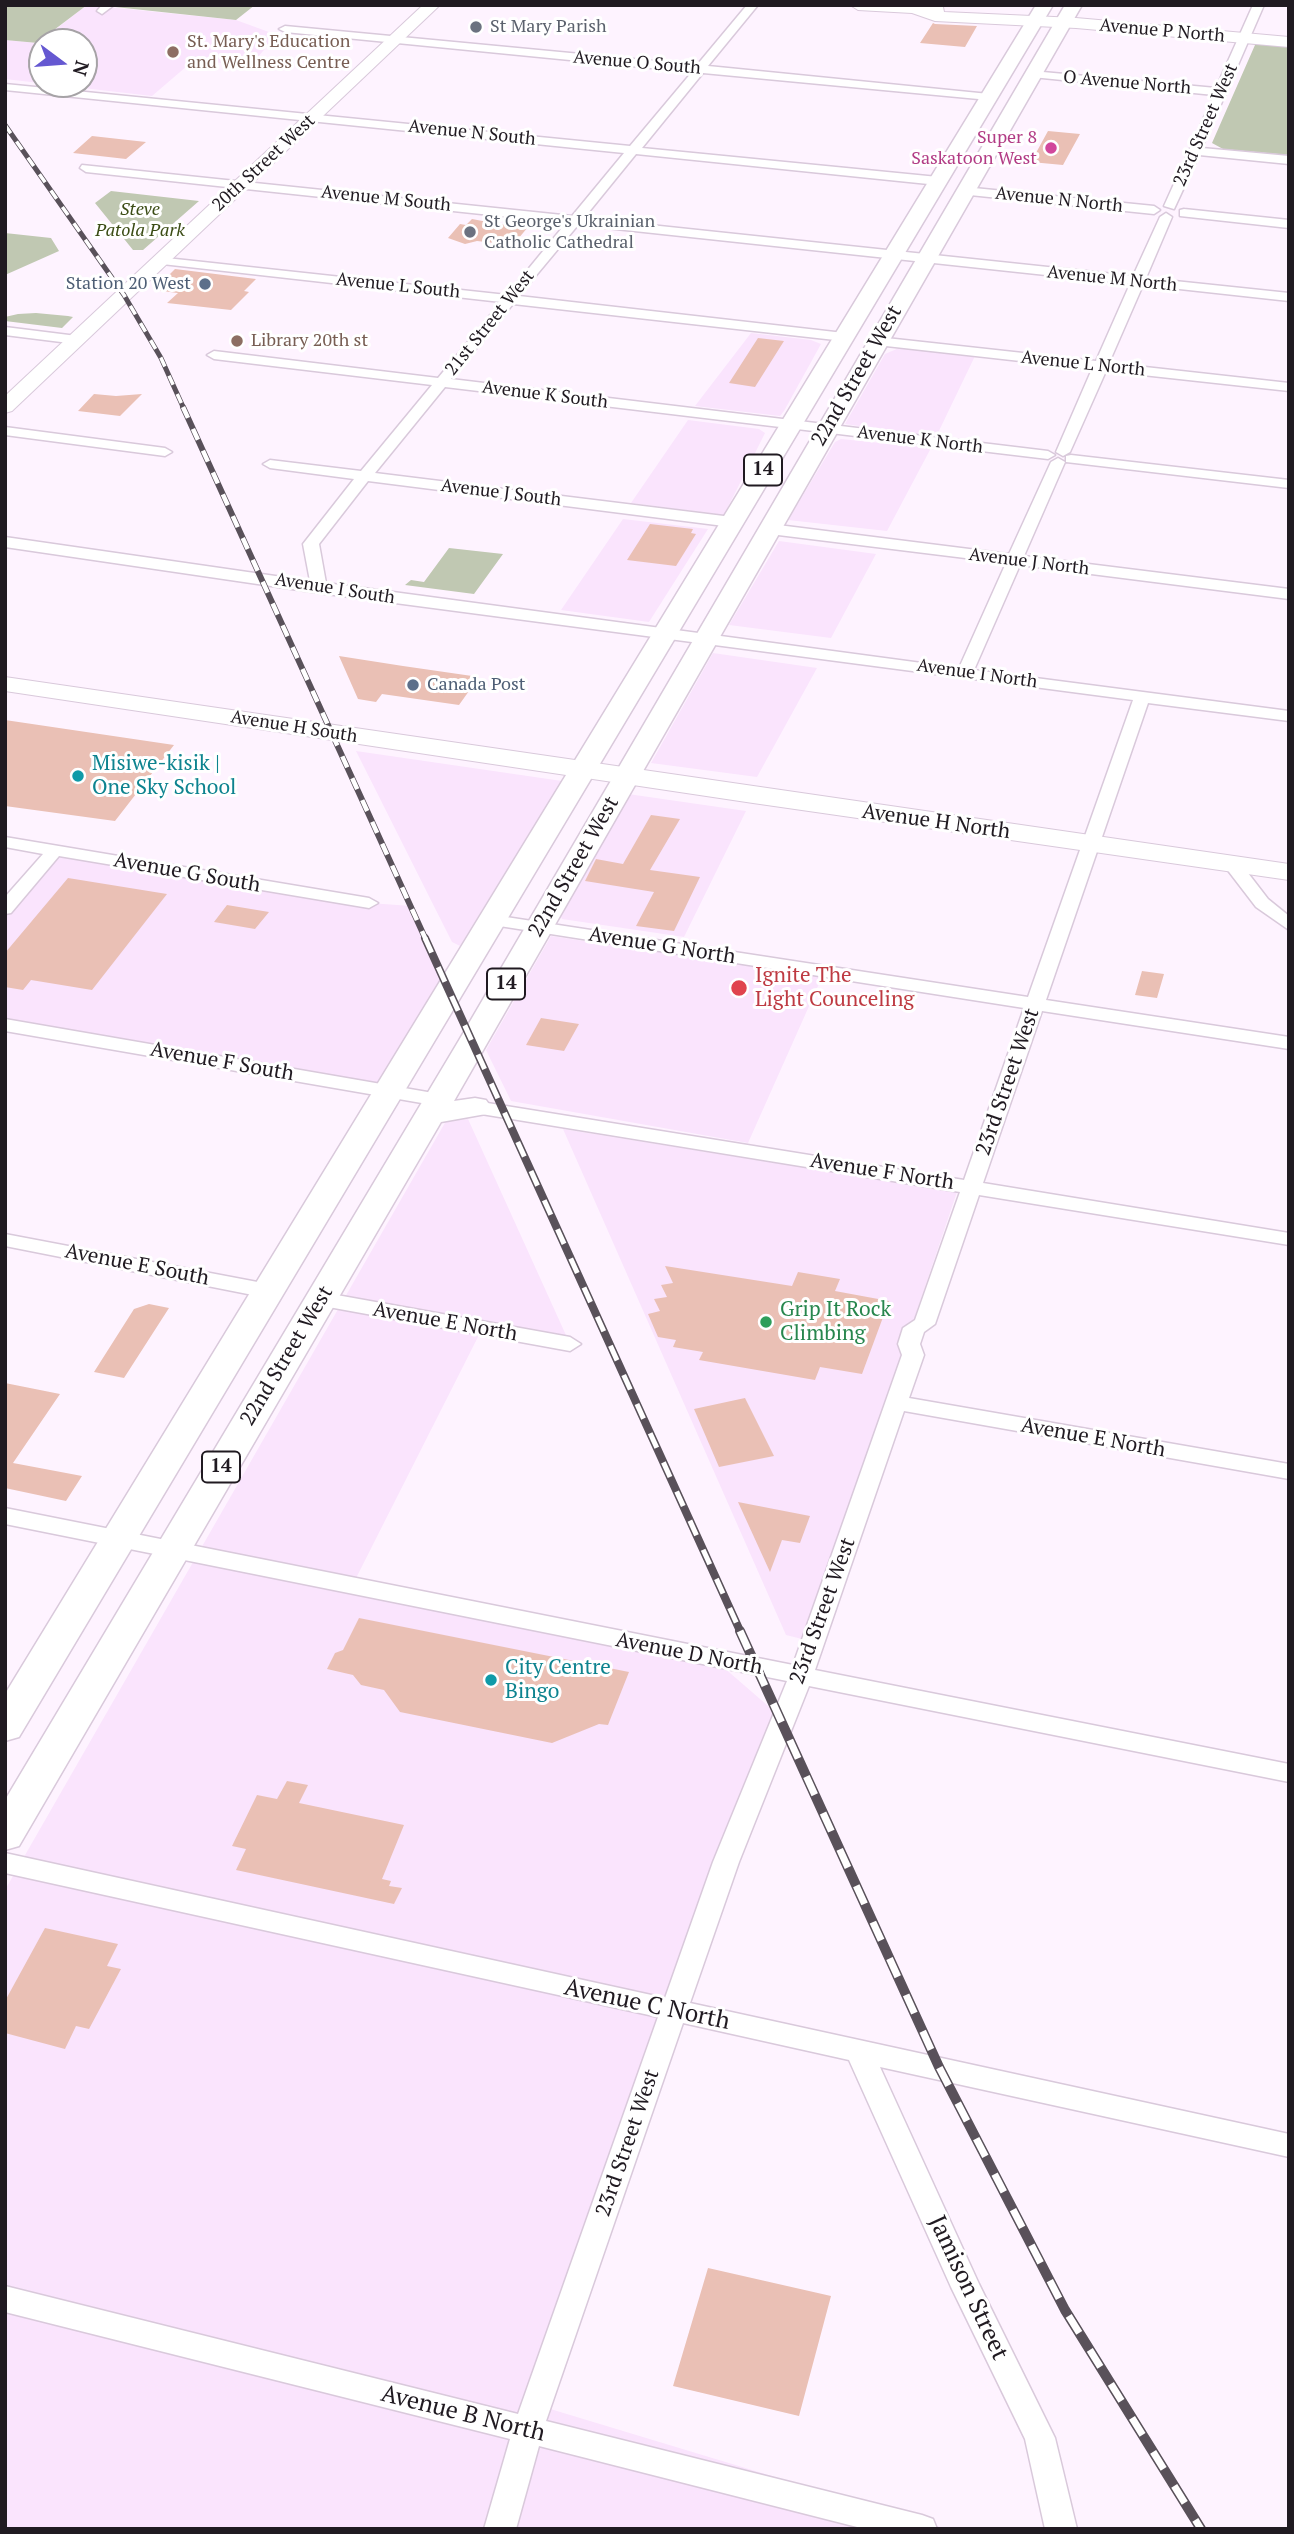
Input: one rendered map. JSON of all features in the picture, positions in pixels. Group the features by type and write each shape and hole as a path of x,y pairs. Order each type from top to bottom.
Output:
{"main road":[{"name":"20th Street West","path":"5,407 432,5"},
{"name":"Avenue P North","path":"858,5 918,10 942,16 1040,13 1061,23 1289,42"},
{"name":"22nd Street West","path":"5,1835 440,1099 877,341 931,260 964,191 1074,5"},
{"name":"22nd Street West","path":"5,1727 1040,13"},
{"name":"Avenue H South","path":"5,684 583,771"},
{"name":"Avenue H North","path":"583,771 1289,872"},
{"path":"440,1099 475,1107"}],"street":[{"name":"21st Street West","path":"318,588 311,544 752,5"},
{"name":"23rd Street West","path":"965,672 1138,281 1163,211 1196,151 1259,5"},
{"name":"Avenue O South","path":"285,29 989,97"},
{"name":"O Avenue North","path":"1032,74 1222,92"},
{"name":"Avenue N South","path":"5,87 938,181"},
{"path":"1196,151 1289,160"},
{"name":"Avenue M South","path":"86,168 931,260"},
{"name":"Avenue N North","path":"964,191 1163,211"},
{"name":"23rd Street West","path":"1163,211 1289,224"},
{"name":"Avenue L South","path":"162,260 844,337"},
{"name":"Avenue M North","path":"931,260 1289,297"},
{"path":"5,331 77,340"},
{"name":"Avenue L North","path":"877,341 1289,387"},
{"name":"Avenue K South","path":"214,355 792,425"},
{"name":"Avenue K North","path":"792,425 1289,484"},
{"path":"5,431 165,452"},
{"name":"Avenue J South","path":"270,464 732,522"},
{"name":"Avenue J North","path":"770,528 1289,594"},
{"name":"Avenue I South","path":"5,542 318,588 666,633"},
{"name":"Avenue I North","path":"666,633 1289,716"},
{"name":"23rd Street West","path":"500,2529 540,2388 726,1862 802,1676 914,1355 909,1344 914,1328 924,1324 1142,697"},
{"name":"Avenue G South","path":"5,842 369,903"},
{"path":"5,909 55,850"},
{"path":"1232,864 1262,903 1289,925"},
{"name":"Avenue G North","path":"493,919 1289,1042"},
{"name":"Avenue F South","path":"5,1025 440,1099"},
{"name":"Avenue F North","path":"475,1107 1289,1239"},
{"name":"Avenue E South","path":"5,1240 268,1291"},
{"name":"Avenue E North","path":"320,1299 570,1344"},
{"name":"Avenue E North","path":"897,1403 1289,1472"},
{"name":"Avenue D North","path":"5,1516 1289,1773"},
{"name":"Avenue C North","path":"5,1863 1289,2146"},
{"name":"Jamison Street","path":"859,2051 966,2287 1040,2438 1060,2529"},
{"name":"Avenue B North","path":"5,2299 922,2529"}],"shaded area":[{"name":"St. Mary's Education and Wellness Centre","path":"87,5 236,20 277,35 250,66 194,60 152,96 98,90 98,28 57,28"},
{"name":"St. Mary's Education and Wellness Centre","path":"5,40 28,42 28,81 5,79"},
{"path":"751,333 811,340 821,344 784,411 780,416 695,406"},
{"path":"899,348 975,356 936,437 845,424 885,354"},
{"path":"688,420 759,429 765,433 724,515 631,503"},
{"path":"841,439 931,448 887,531 788,520 835,442"},
{"path":"623,519 708,529 649,622 561,610"},
{"path":"779,541 876,554 831,638 729,625"},
{"path":"713,653 817,668 757,777 651,763"},
{"path":"356,751 562,781 460,946 452,942"},
{"path":"628,794 746,811 684,937 562,919 560,915"},
{"path":"55,850 369,903 411,906 448,992 387,1091 5,1025 5,909"},
{"path":"551,936 822,977 748,1143 511,1101 486,1050"},
{"path":"468,1119 570,1344 482,1329 352,1586 715,1660 782,1718 547,2408 947,2529 5,2529 5,1890 446,1121"},
{"path":"563,1129 957,1192 806,1640 786,1635"}],"green space":[{"path":"5,5 87,5 57,28 28,28 28,42 5,40"},
{"path":"255,5 236,20 115,7"},
{"path":"1263,43 1289,46 1289,155 1223,149 1212,143 1255,45"},
{"name":"Steve Patola Park","path":"111,191 199,201 143,250 133,250 95,203"},
{"path":"5,233 51,238 59,251 5,275"},
{"path":"36,313 73,317 62,328 5,321 5,317"},
{"path":"449,548 503,554 474,594 405,585 411,580 424,582"}],"building":[{"path":"933,23 977,26 965,47 920,43"},
{"name":"Super 8 Saskatoon West","path":"1048,131 1080,134 1063,165 1031,162"},
{"path":"92,136 146,142 126,159 73,153"},
{"name":"St George's Ukrainian Catholic Cathedral","path":"472,219 528,227 513,245 477,241 465,244 448,238 460,224 466,225"},
{"name":"Station 20 West","path":"175,269 256,279 244,291 249,292 231,310 167,303 178,293 154,290"},
{"path":"758,338 784,341 755,387 729,383"},
{"path":"94,394 142,394 120,416 78,411"},
{"path":"650,524 693,529 691,533 696,534 676,566 627,560"},
{"name":"Canada Post","path":"339,656 479,677 459,705 382,694 376,702 358,699"},
{"name":"Misiwe-kisik | One Sky School","path":"5,720 174,745 115,821 5,806"},
{"path":"651,815 680,819 650,870 700,877 674,931 636,926 654,892 585,881 596,859 623,864"},
{"path":"68,878 167,894 92,990 31,980 23,990 5,987 5,953"},
{"path":"227,905 269,912 255,929 214,922"},
{"path":"1142,971 1164,974 1157,998 1135,995"},
{"path":"541,1018 579,1024 564,1051 526,1045"},
{"name":"Grip It Rock Climbing","path":"665,1266 792,1286 798,1272 840,1279 835,1291 889,1301 862,1374 820,1367 815,1380 699,1360 703,1352 673,1347 676,1340 658,1337 648,1314 660,1311 654,1299 667,1297 661,1285 673,1283"},
{"path":"149,1304 169,1308 124,1378 94,1372 134,1309"},
{"path":"5,1383 60,1394 13,1463 82,1476 66,1501 5,1488"},
{"path":"745,1398 774,1456 719,1467 694,1409"},
{"path":"738,1502 810,1516 800,1543 782,1540 770,1572"},
{"name":"City Centre Bingo","path":"359,1618 629,1672 608,1725 599,1724 552,1743 400,1712 384,1690 361,1685 353,1675 327,1669 335,1653 343,1650"},
{"path":"287,1781 308,1785 299,1803 404,1825 382,1879 391,1881 389,1886 402,1888 394,1904 236,1870 246,1849 232,1846 257,1795 277,1799"},
{"path":"45,1928 118,1944 107,1966 121,1969 89,2029 76,2026 65,2049 5,2033 5,2001"},
{"path":"708,2268 831,2296 799,2416 673,2386"}],"railway":[{"path":"5,125 124,295 161,358 184,409"},
{"path":"183,407 426,940"},
{"path":"425,938 741,1633"},
{"path":"740,1631 939,2067 1065,2310 1201,2529"}],"place":[{"name":"St Mary Parish","path":"476,27"},
{"name":"St. Mary's Education and Wellness Centre","path":"173,52"},
{"name":"Super 8 Saskatoon West","path":"1051,148"},
{"name":"St George's Ukrainian Catholic Cathedral","path":"470,232"},
{"name":"Station 20 West","path":"205,284"},
{"name":"Library 20th st","path":"237,341"},
{"name":"Canada Post","path":"413,685"},
{"name":"Misiwe-kisik | One Sky School","path":"78,776"},
{"name":"Ignite The Light Counceling","path":"739,988"},
{"name":"Grip It Rock Climbing","path":"766,1322"},
{"name":"City Centre Bingo","path":"491,1680"}]}
